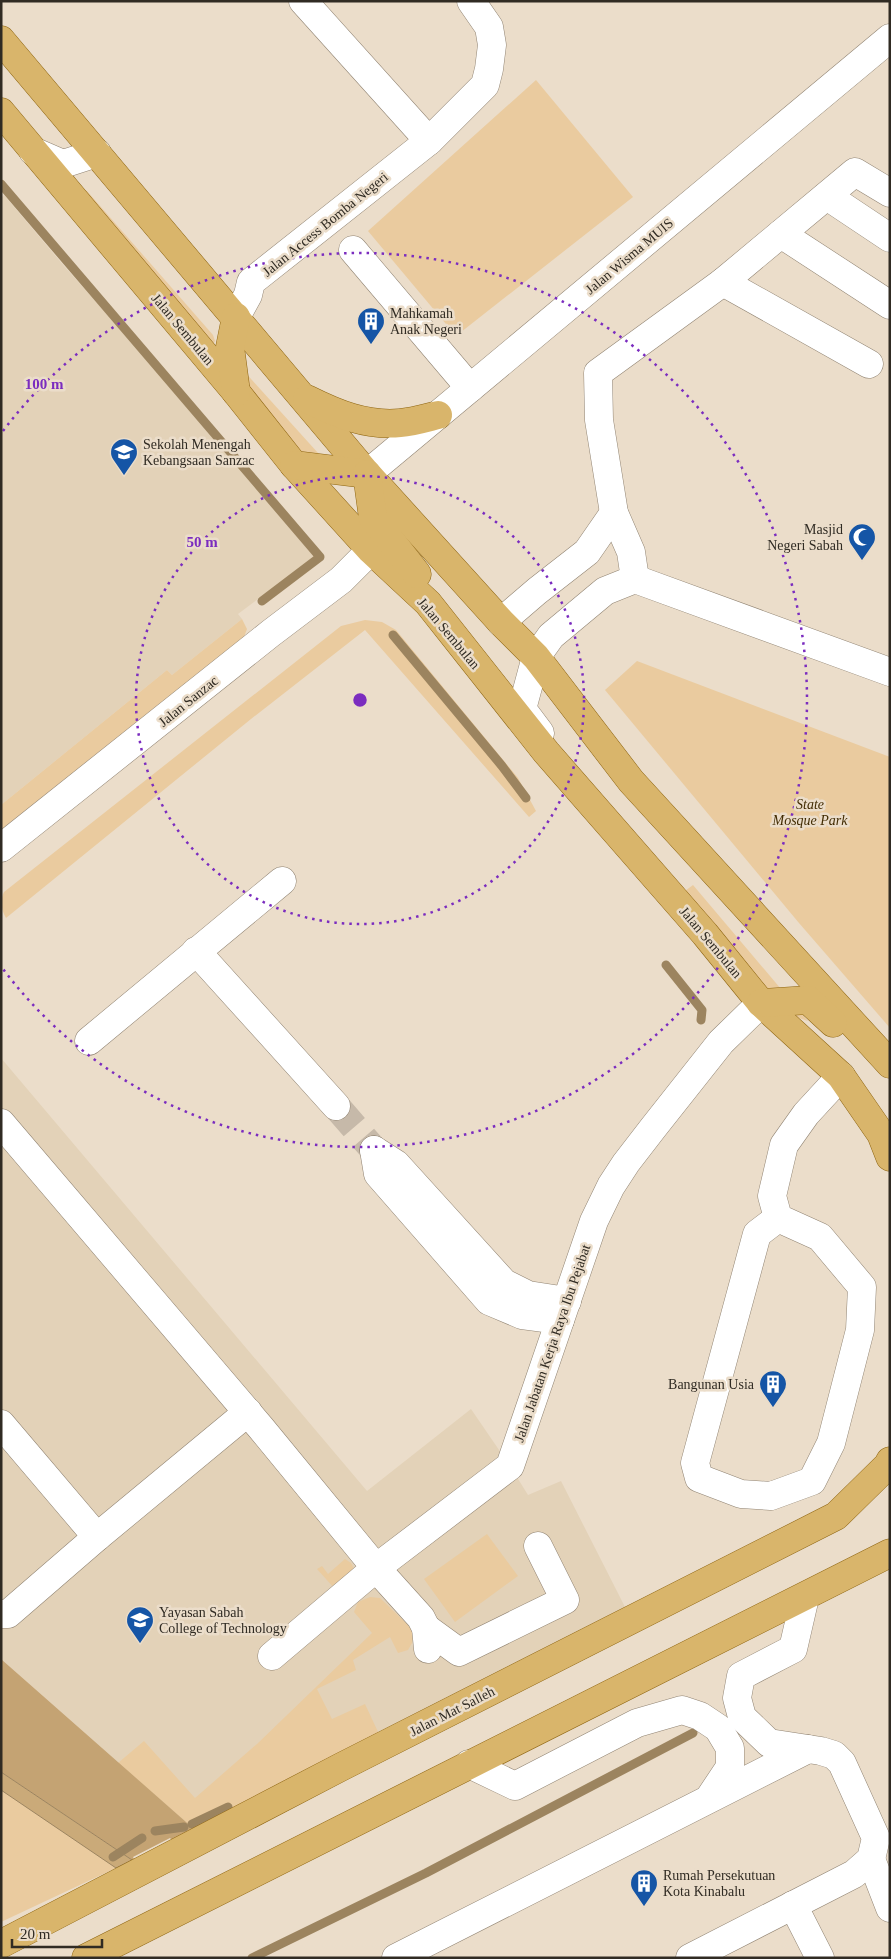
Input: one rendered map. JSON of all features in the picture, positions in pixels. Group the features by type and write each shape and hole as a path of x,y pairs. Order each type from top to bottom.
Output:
{"main road":[{"path":"1,40 367,474 501,622 536,657 631,781 886,1060"},
{"name":"Jalan Sembulan","path":"1,112 236,392 294,465 371,550 428,603 546,752 705,934 761,1003 842,1076 880,1134 890,1157"},
{"path":"236,317 230,347 236,392"},
{"path":"299,395 329,410 354,419 376,423 401,423 438,415"},
{"path":"294,465 367,474"},
{"path":"367,474 373,518 418,575 428,603"},
{"path":"761,1003 808,1000 861,1047 886,1060"},
{"name":"Jalan Mat Salleh","path":"1,1944 333,1771 836,1516 890,1461"},
{"path":"86,1958 890,1553"}],"street":[{"path":"303,1 429,141"},
{"name":"Jalan Access Bomba Negeri","path":"236,317 248,295 251,282 429,141 484,85 490,69 492,45 490,27 470,1"},
{"name":"Jalan Wisma MUIS","path":"367,474 890,38"},
{"path":"33,151 63,164 97,153"},
{"path":"635,579 631,552 614,513 599,420 598,373 723,282 855,172 890,193"},
{"path":"827,196 890,238"},
{"path":"781,234 890,305"},
{"path":"353,250 470,388"},
{"path":"723,282 869,364"},
{"path":"501,622 587,552 614,513"},
{"name":"Jalan Sanzac","path":"1,848 342,580 371,550"},
{"path":"546,752 546,741 522,709 536,657 551,636 605,592 635,579 890,672"},
{"path":"88,1041 282,881"},
{"path":"196,951 336,1106"},
{"name":"Jalan Jabatan Kerja Raya Ibu Pejabat","path":"272,1656 376,1568 510,1466 594,1221 611,1186 626,1163 721,1042 761,1003"},
{"path":"778,1218 772,1196 784,1145 806,1114 842,1076"},
{"path":"1,1122 248,1412 376,1568 411,1607 427,1638 459,1652 565,1600 538,1546"},
{"path":"374,1150 396,1164 504,1283 564,1310 522,1315 490,1301 378,1174 374,1150"},
{"path":"778,1218 820,1237 862,1287 860,1330 830,1443 812,1481 771,1496 741,1494 699,1478 695,1463 757,1234 778,1218"},
{"path":"1,1614 8,1614 97,1537 248,1412"},
{"path":"1,1424 97,1537"},
{"path":"805,1597 793,1649 742,1676 738,1698 742,1717 769,1744 808,1749 834,1755 842,1763 876,1838 871,1859 890,1908"},
{"path":"469,1764 515,1786 636,1723 682,1710 700,1716 718,1728 730,1748 730,1767 709,1798"},
{"path":"396,1958 808,1749"},
{"path":"694,1957 733,1948 793,1905 854,1874 871,1859"},
{"path":"793,1905 820,1958"}],"shaded area":[{"name":"Sekolah Menengah Kebangsaan Sanzac","path":"4,195 65,267 179,395 314,557 238,614 242,619 172,675 167,670 1,805 1,198"},
{"path":"1,1058 367,1491 471,1409 528,1495 561,1481 625,1607 194,1829 1,1659"},
{"path":"1,1659 194,1829 172,1840 170,1838 133,1857 134,1859 132,1860 1,1772"},
{"path":"1,1772 132,1860 116,1868 1,1790"}],"green space":[{"path":"536,80 633,197 456,336 368,231"},
{"path":"55,180 87,191 213,335 215,341 212,346"},
{"path":"243,370 328,464 296,456 243,396"},
{"path":"242,619 247,629 244,637 1,830 1,805 167,670 172,675"},
{"path":"365,620 382,622 396,630 518,778 536,811 529,817 365,630 251,719 6,918 2,905 4,892 341,626"},
{"name":"State Mosque Park","path":"637,661 890,757 890,1028 799,923 605,690"},
{"path":"693,885 808,1021 771,1009 685,891"},
{"path":"487,1534 518,1576 455,1622 424,1579"},
{"path":"345,1559 351,1563 355,1571 335,1589 317,1569 322,1566 328,1574"},
{"path":"370,1597 380,1598 410,1627 413,1634 412,1643 408,1650 398,1653 390,1637 353,1660 356,1670 317,1689 332,1719 365,1704 379,1734 194,1829 118,1763 144,1741 195,1798 257,1744 372,1633 354,1612 358,1602"},
{"path":"1,1790 116,1868 1,1922"}],"waterway":[{"path":"1,184 320,557 262,601"},
{"path":"393,635 502,766 526,798"},
{"path":"666,965 702,1010 701,1020"},
{"path":"252,1958 426,1873 693,1733"},
{"path":"192,1824 228,1807"},
{"path":"155,1831 184,1827"},
{"path":"113,1857 142,1838"}],"tunnel":[{"path":"336,1106 374,1150"}],"place":[{"name":"Mahkamah Anak Negeri","path":"371,345"},
{"name":"Sekolah Menengah Kebangsaan Sanzac","path":"124,476"},
{"name":"Masjid Negeri Sabah","path":"862,561"},
{"name":"Bangunan Usia","path":"773,1408"},
{"name":"Yayasan Sabah College of Technology","path":"140,1644"},
{"name":"Rumah Persekutuan Kota Kinabalu","path":"644,1907"}]}
